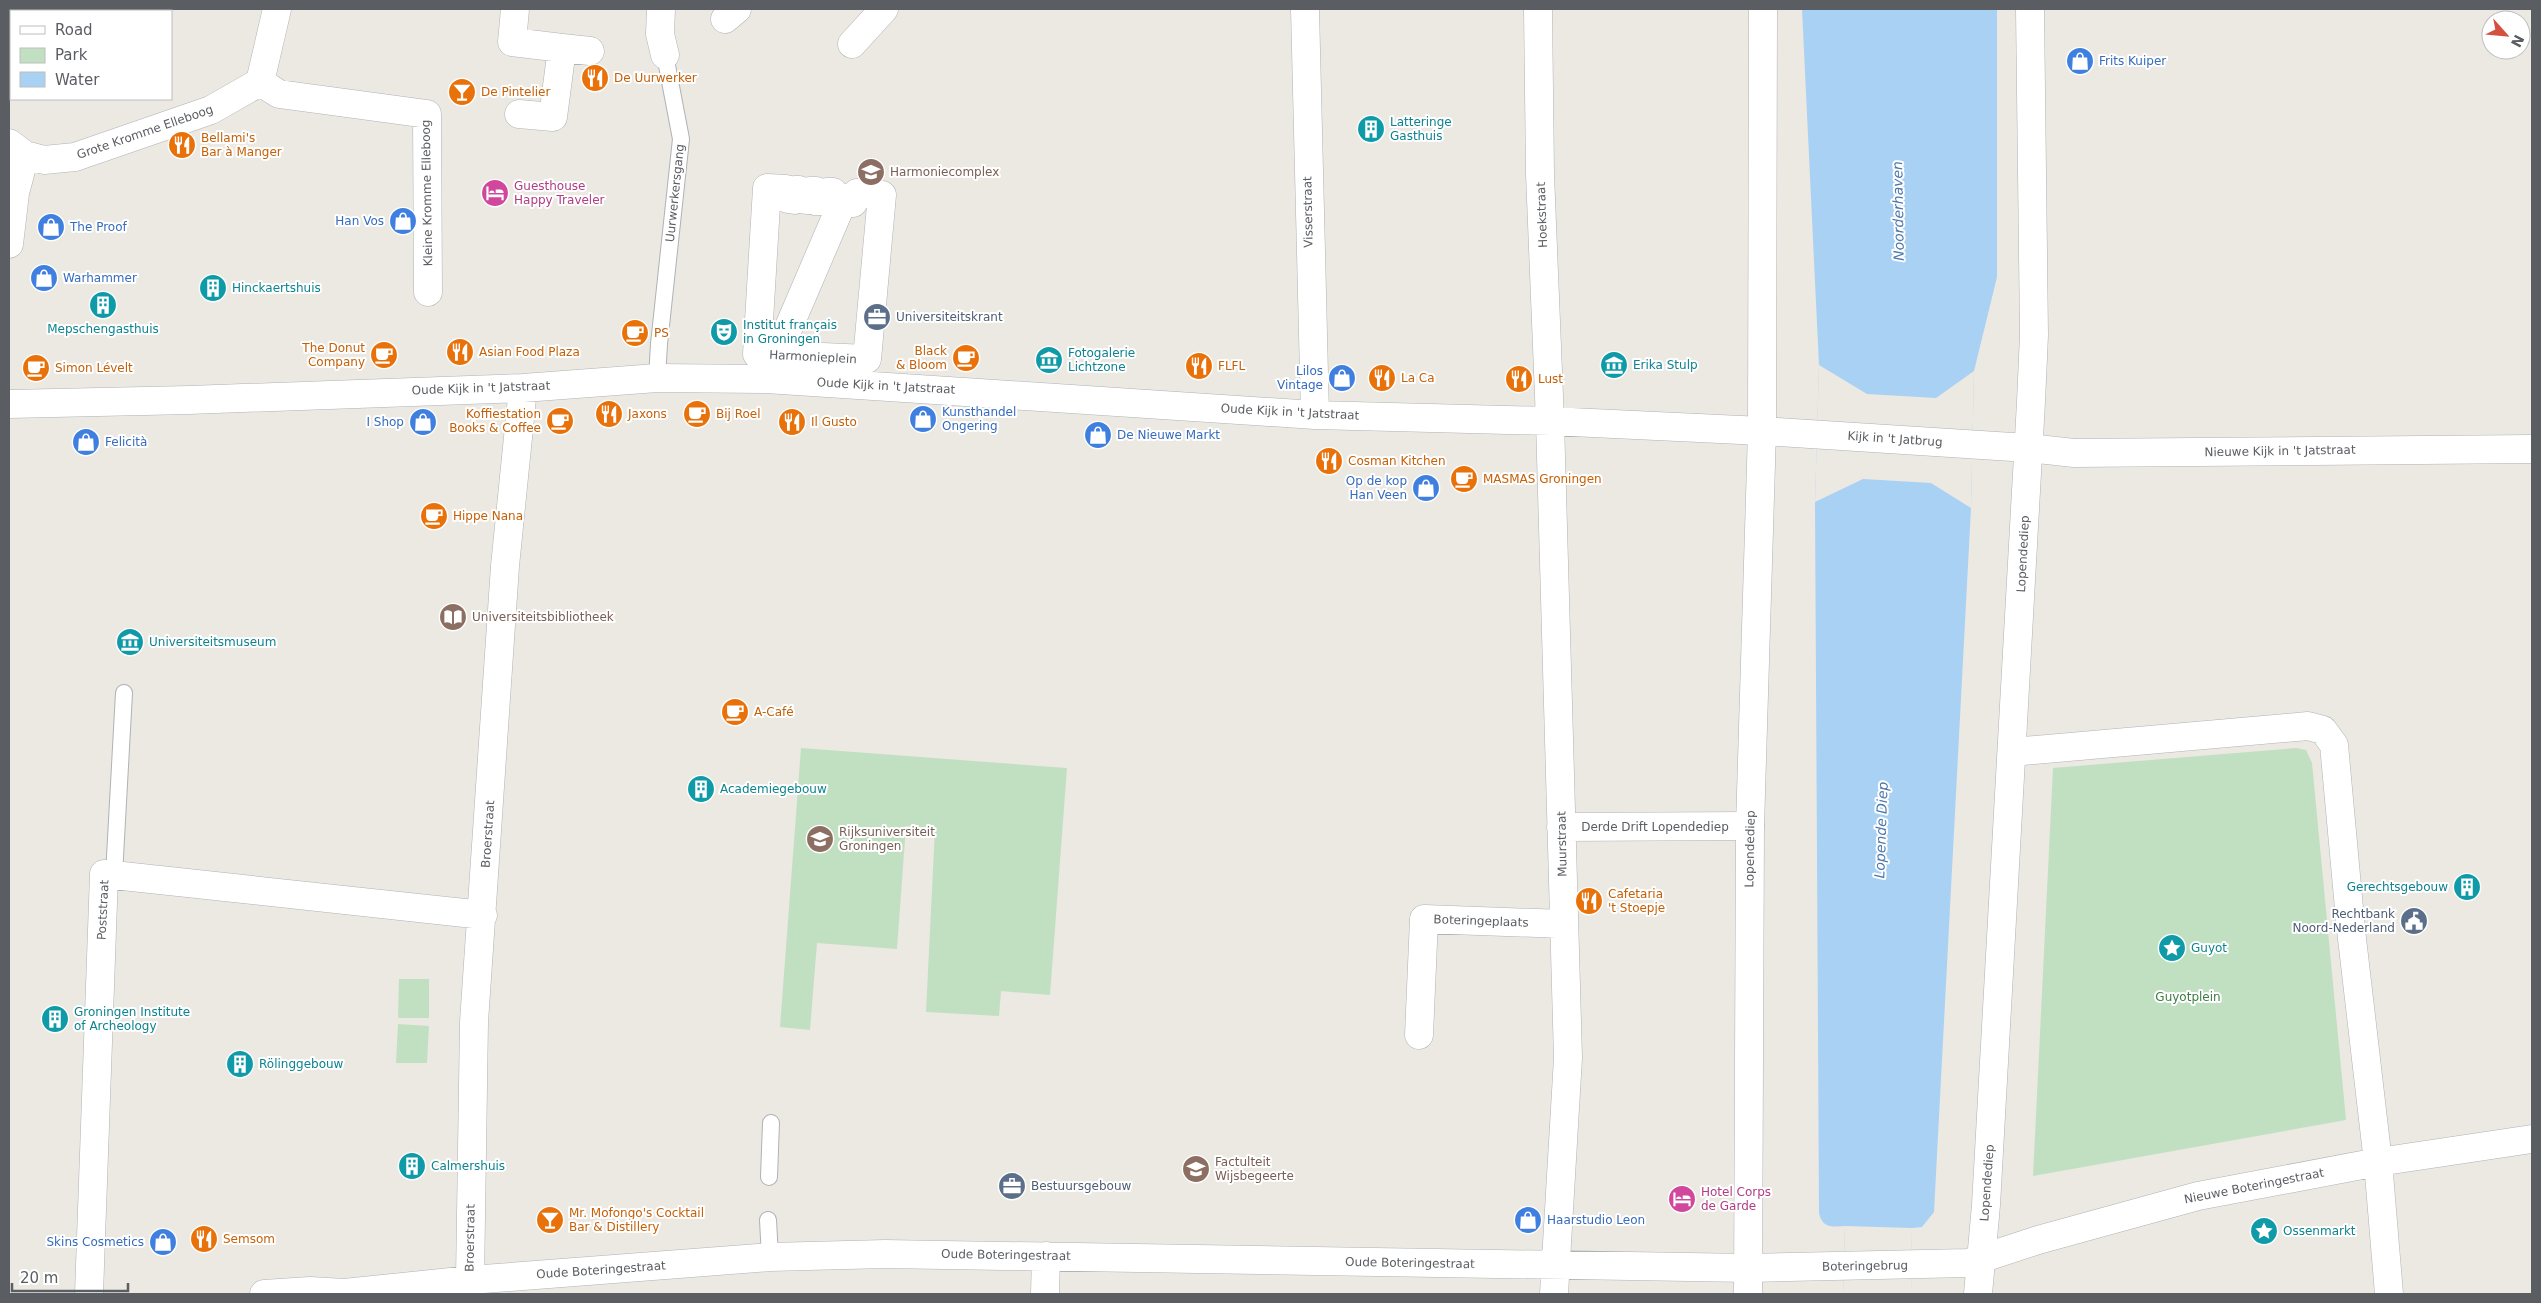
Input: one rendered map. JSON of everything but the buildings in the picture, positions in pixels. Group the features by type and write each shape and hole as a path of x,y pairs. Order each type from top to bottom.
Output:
{"street":[{"path":"260,82 277,9"},
{"path":"515,9 512,42 590,51"},
{"name":"Uurwerkersgang","path":"661,9 660,34 665,55"},
{"name":"Visserstraat","path":"1305,9 1315,414"},
{"name":"Hoekstraat","path":"1538,9 1540,174 1550,421"},
{"path":"1762,431 1763,9"},
{"path":"2028,448 2034,334 2030,9"},
{"path":"852,44 879,10"},
{"path":"519,114 553,116 562,48"},
{"name":"Grote Kromme Elleboog","path":"9,244 15,193 17,149 44,160 75,157 211,110 260,82"},
{"name":"Kleine Kromme Elleboog","path":"260,82 279,94 427,114 428,292"},
{"name":"Harmonieplein","path":"767,188 786,189 786,192 789,192 788,199 794,200 795,190 799,190 798,199 810,200 810,191 816,191 815,201 826,202 827,192 833,192 832,202 842,203 853,203 853,196 856,196 857,193 882,195 867,359 771,367 757,354 767,188"},
{"path":"771,367 842,203"},
{"name":"Oude Kijk in 't Jatstraat","path":"9,404 189,400 523,388 771,367 1315,414 1550,421 1762,431"},
{"name":"Broerstraat","path":"470,1280 472,1066 505,566 523,388"},
{"name":"Muurstraat","path":"1550,421 1568,1058 1554,1294"},
{"name":"Kijk in 't Jatbrug","path":"1762,431 2028,448"},
{"name":"Lopendediep","path":"1748,1294 1750,826 1762,431"},
{"name":"Lopendediep","path":"1978,1294 1987,1195 2028,448"},
{"name":"Nieuwe Kijk in 't Jatstraat","path":"2028,448 2074,453 2532,449"},
{"path":"2012,752 2308,726 2323,730 2334,745 2351,930 2378,1162 2389,1294"},
{"name":"Derde Drift Lopendediep","path":"1561,827 1750,826"},
{"name":"Poststraat","path":"89,1294 104,874 482,915"},
{"name":"Boteringeplaats","path":"1419,1036 1424,919 1564,924"},
{"name":"Nieuwe Boteringestraat","path":"1981,1259 2038,1240 2198,1196 2378,1162 2532,1139"},
{"name":"Oude Boteringestraat","path":"264,1294 310,1291 344,1294 470,1280 770,1257 886,1254 1749,1268"},
{"path":"1045,1294 1046,1256"},
{"name":"Boteringebrug","path":"1749,1268 1968,1263 1981,1259"}],"lane":[{"name":"Uurwerkersgang","path":"657,378 681,139 665,55"},
{"path":"114,875 124,693"},
{"path":"769,1177 771,1123"},
{"path":"768,1220 770,1257"}],"green space":[{"path":"801,748 1067,768 1050,995 1001,991 999,1016 926,1012 935,828 906,826 897,949 817,943 810,1030 780,1027"},
{"name":"Guyotplein","path":"2296,748 2306,750 2312,763 2346,1120 2033,1176 2053,768"},
{"path":"399,979 429,979 429,1018 398,1018"},
{"path":"398,1024 429,1026 427,1063 396,1063"}],"water":[{"path":"1802,9 1997,9 1997,277 1974,371 1971,508 1934,1212 1922,1227 1912,1228 1911,1294 1843,1294 1845,1226 1828,1226 1822,1222 1819,1213 1815,502 1819,365"}],"pier":[{"path":"1819,365 1867,394 1936,398 1974,371 1971,508 1931,483 1863,479 1815,502"},
{"path":"1845,1226 1912,1228 1911,1294 1843,1294"}],"place":[{"name":"Frits Kuiper","path":"2080,61"},
{"name":"De Uurwerker","path":"595,78"},
{"name":"De Pintelier","path":"462,92"},
{"name":"Latteringe Gasthuis","path":"1371,129"},
{"name":"Bellami's Bar à Manger","path":"182,145"},
{"name":"Harmoniecomplex","path":"871,172"},
{"name":"Guesthouse Happy Traveler","path":"495,193"},
{"name":"Han Vos","path":"403,221"},
{"name":"The Proof","path":"51,227"},
{"name":"Warhammer","path":"44,278"},
{"name":"Hinckaertshuis","path":"213,288"},
{"name":"Mepschengasthuis","path":"103,305"},
{"name":"Universiteitskrant","path":"877,317"},
{"name":"Institut français in Groningen","path":"724,332"},
{"name":"PS","path":"635,333"},
{"name":"Asian Food Plaza","path":"460,352"},
{"name":"The Donut Company","path":"384,355"},
{"name":"Black & Bloom","path":"966,358"},
{"name":"Fotogalerie Lichtzone","path":"1049,360"},
{"name":"Erika Stulp","path":"1614,365"},
{"name":"FLFL","path":"1199,366"},
{"name":"Simon Lévelt","path":"36,368"},
{"name":"Lilos Vintage","path":"1342,378"},
{"name":"La Ca","path":"1382,378"},
{"name":"Lust","path":"1519,379"},
{"name":"Jaxons","path":"609,414"},
{"name":"Bij Roel","path":"697,414"},
{"name":"Kunsthandel Ongering","path":"923,419"},
{"name":"Koffiestation Books & Coffee","path":"560,421"},
{"name":"I Shop","path":"423,422"},
{"name":"Il Gusto","path":"792,422"},
{"name":"De Nieuwe Markt","path":"1098,435"},
{"name":"Felicità","path":"86,442"},
{"name":"Cosman Kitchen","path":"1329,461"},
{"name":"MASMAS Groningen","path":"1464,479"},
{"name":"Op de kop Han Veen","path":"1426,488"},
{"name":"Hippe Nana","path":"434,516"},
{"name":"Universiteitsbibliotheek","path":"453,617"},
{"name":"Universiteitsmuseum","path":"130,642"},
{"name":"A-Café","path":"735,712"},
{"name":"Academiegebouw","path":"701,789"},
{"name":"Rijksuniversiteit Groningen","path":"820,839"},
{"name":"Gerechtsgebouw","path":"2467,887"},
{"name":"Cafetaria 't Stoepje","path":"1589,901"},
{"name":"Rechtbank Noord-Nederland","path":"2414,921"},
{"name":"Guyot","path":"2172,948"},
{"name":"Groningen Institute of Archeology","path":"55,1019"},
{"name":"Rölinggebouw","path":"240,1064"},
{"name":"Calmershuis","path":"412,1166"},
{"name":"Factulteit Wijsbegeerte","path":"1196,1169"},
{"name":"Bestuursgebouw","path":"1012,1186"},
{"name":"Hotel Corps de Garde","path":"1682,1199"},
{"name":"Mr. Mofongo's Cocktail Bar & Distillery","path":"550,1220"},
{"name":"Haarstudio Leon","path":"1528,1220"},
{"name":"Ossenmarkt","path":"2264,1231"},
{"name":"Semsom","path":"204,1239"},
{"name":"Skins Cosmetics","path":"163,1242"}],"water label":[{"name":"Noorderhaven","path":"1898,211"},
{"name":"Lopende Diep","path":"1881,830"}]}
